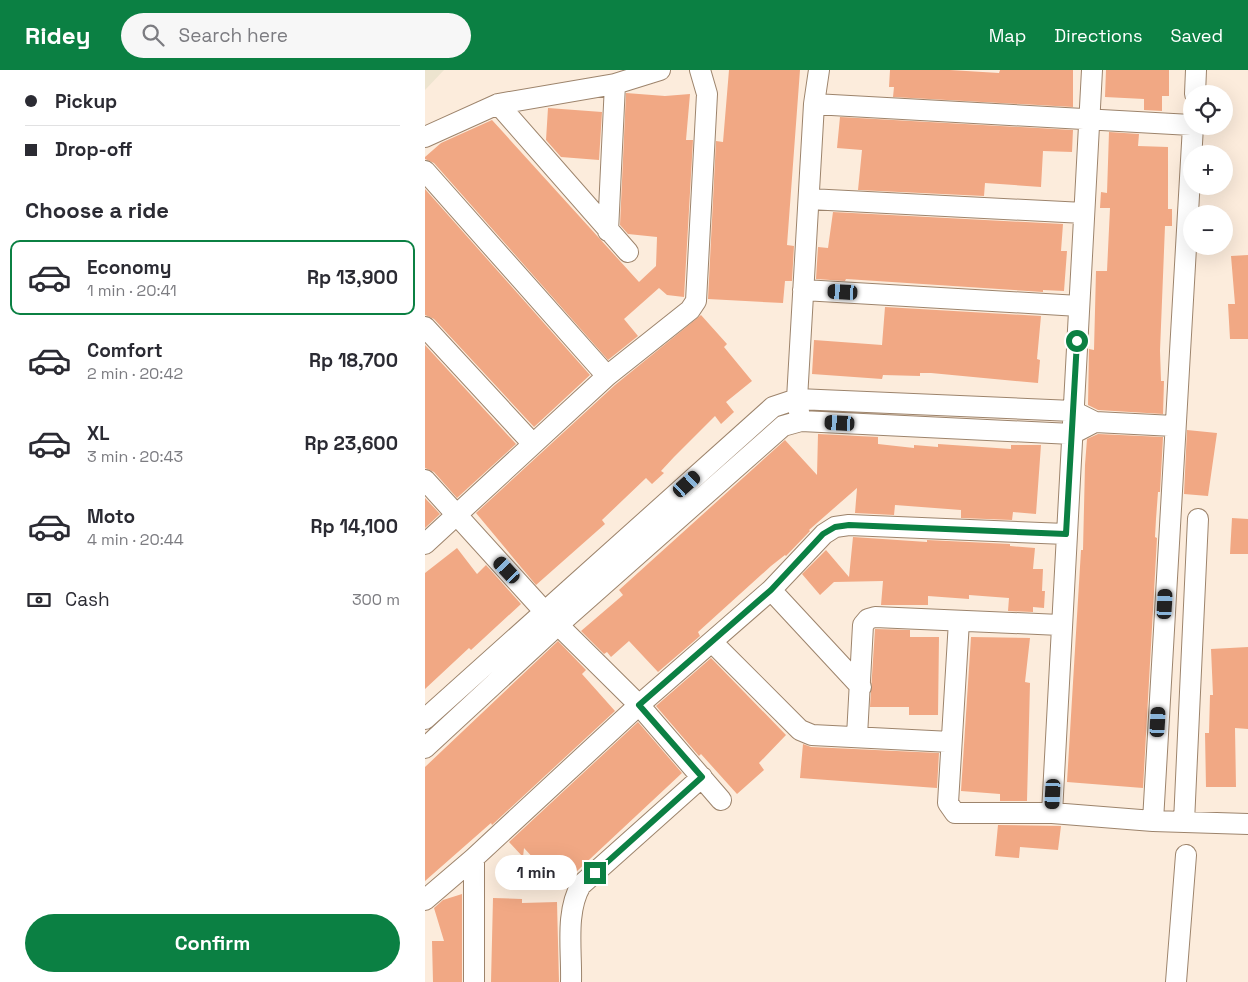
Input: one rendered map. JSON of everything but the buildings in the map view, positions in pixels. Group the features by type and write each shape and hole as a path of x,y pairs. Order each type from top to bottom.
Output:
{"street":[{"path":"425,138 498,104 615,84 660,70"},
{"path":"425,544 607,376 690,310 696,301 707,94 700,70"},
{"path":"801,421 797,399 814,104 819,70"},
{"path":"1052,813 1060,625 1092,70"},
{"path":"1195,85 1196,70"},
{"path":"608,231 615,84"},
{"path":"498,104 628,252"},
{"path":"814,104 1183,125"},
{"path":"1153,821 1191,135"},
{"path":"425,171 607,376"},
{"path":"809,199 1084,213"},
{"path":"803,290 1079,306"},
{"path":"425,327 533,444"},
{"path":"425,748 551,618 773,407 797,399 1073,411 1095,422 1174,426"},
{"path":"425,719 551,618 783,426 801,421 1072,434 1095,422"},
{"path":"425,480 551,618 639,705 721,800"},
{"path":"1185,822 1198,519"},
{"path":"425,900 474,858 639,705 771,590 823,534 835,527 849,525 1066,534"},
{"path":"771,590 861,686"},
{"path":"857,736 863,625 868,619 875,617 1060,625"},
{"path":"959,621 948,802 950,809 955,813 1052,813 1153,821 1248,824"},
{"path":"712,642 800,730 812,735 951,742"},
{"path":"571,982 572,912 574,897 581,885 702,777"},
{"path":"1176,982 1186,855"},
{"path":"474,858 474,982"}],"shaded area":[{"path":"425,70 444,70 425,90"}],"route":[{"path":"595,873 702,777 639,705 771,590 823,534 835,527 849,525 1066,534 1077,341"}]}
